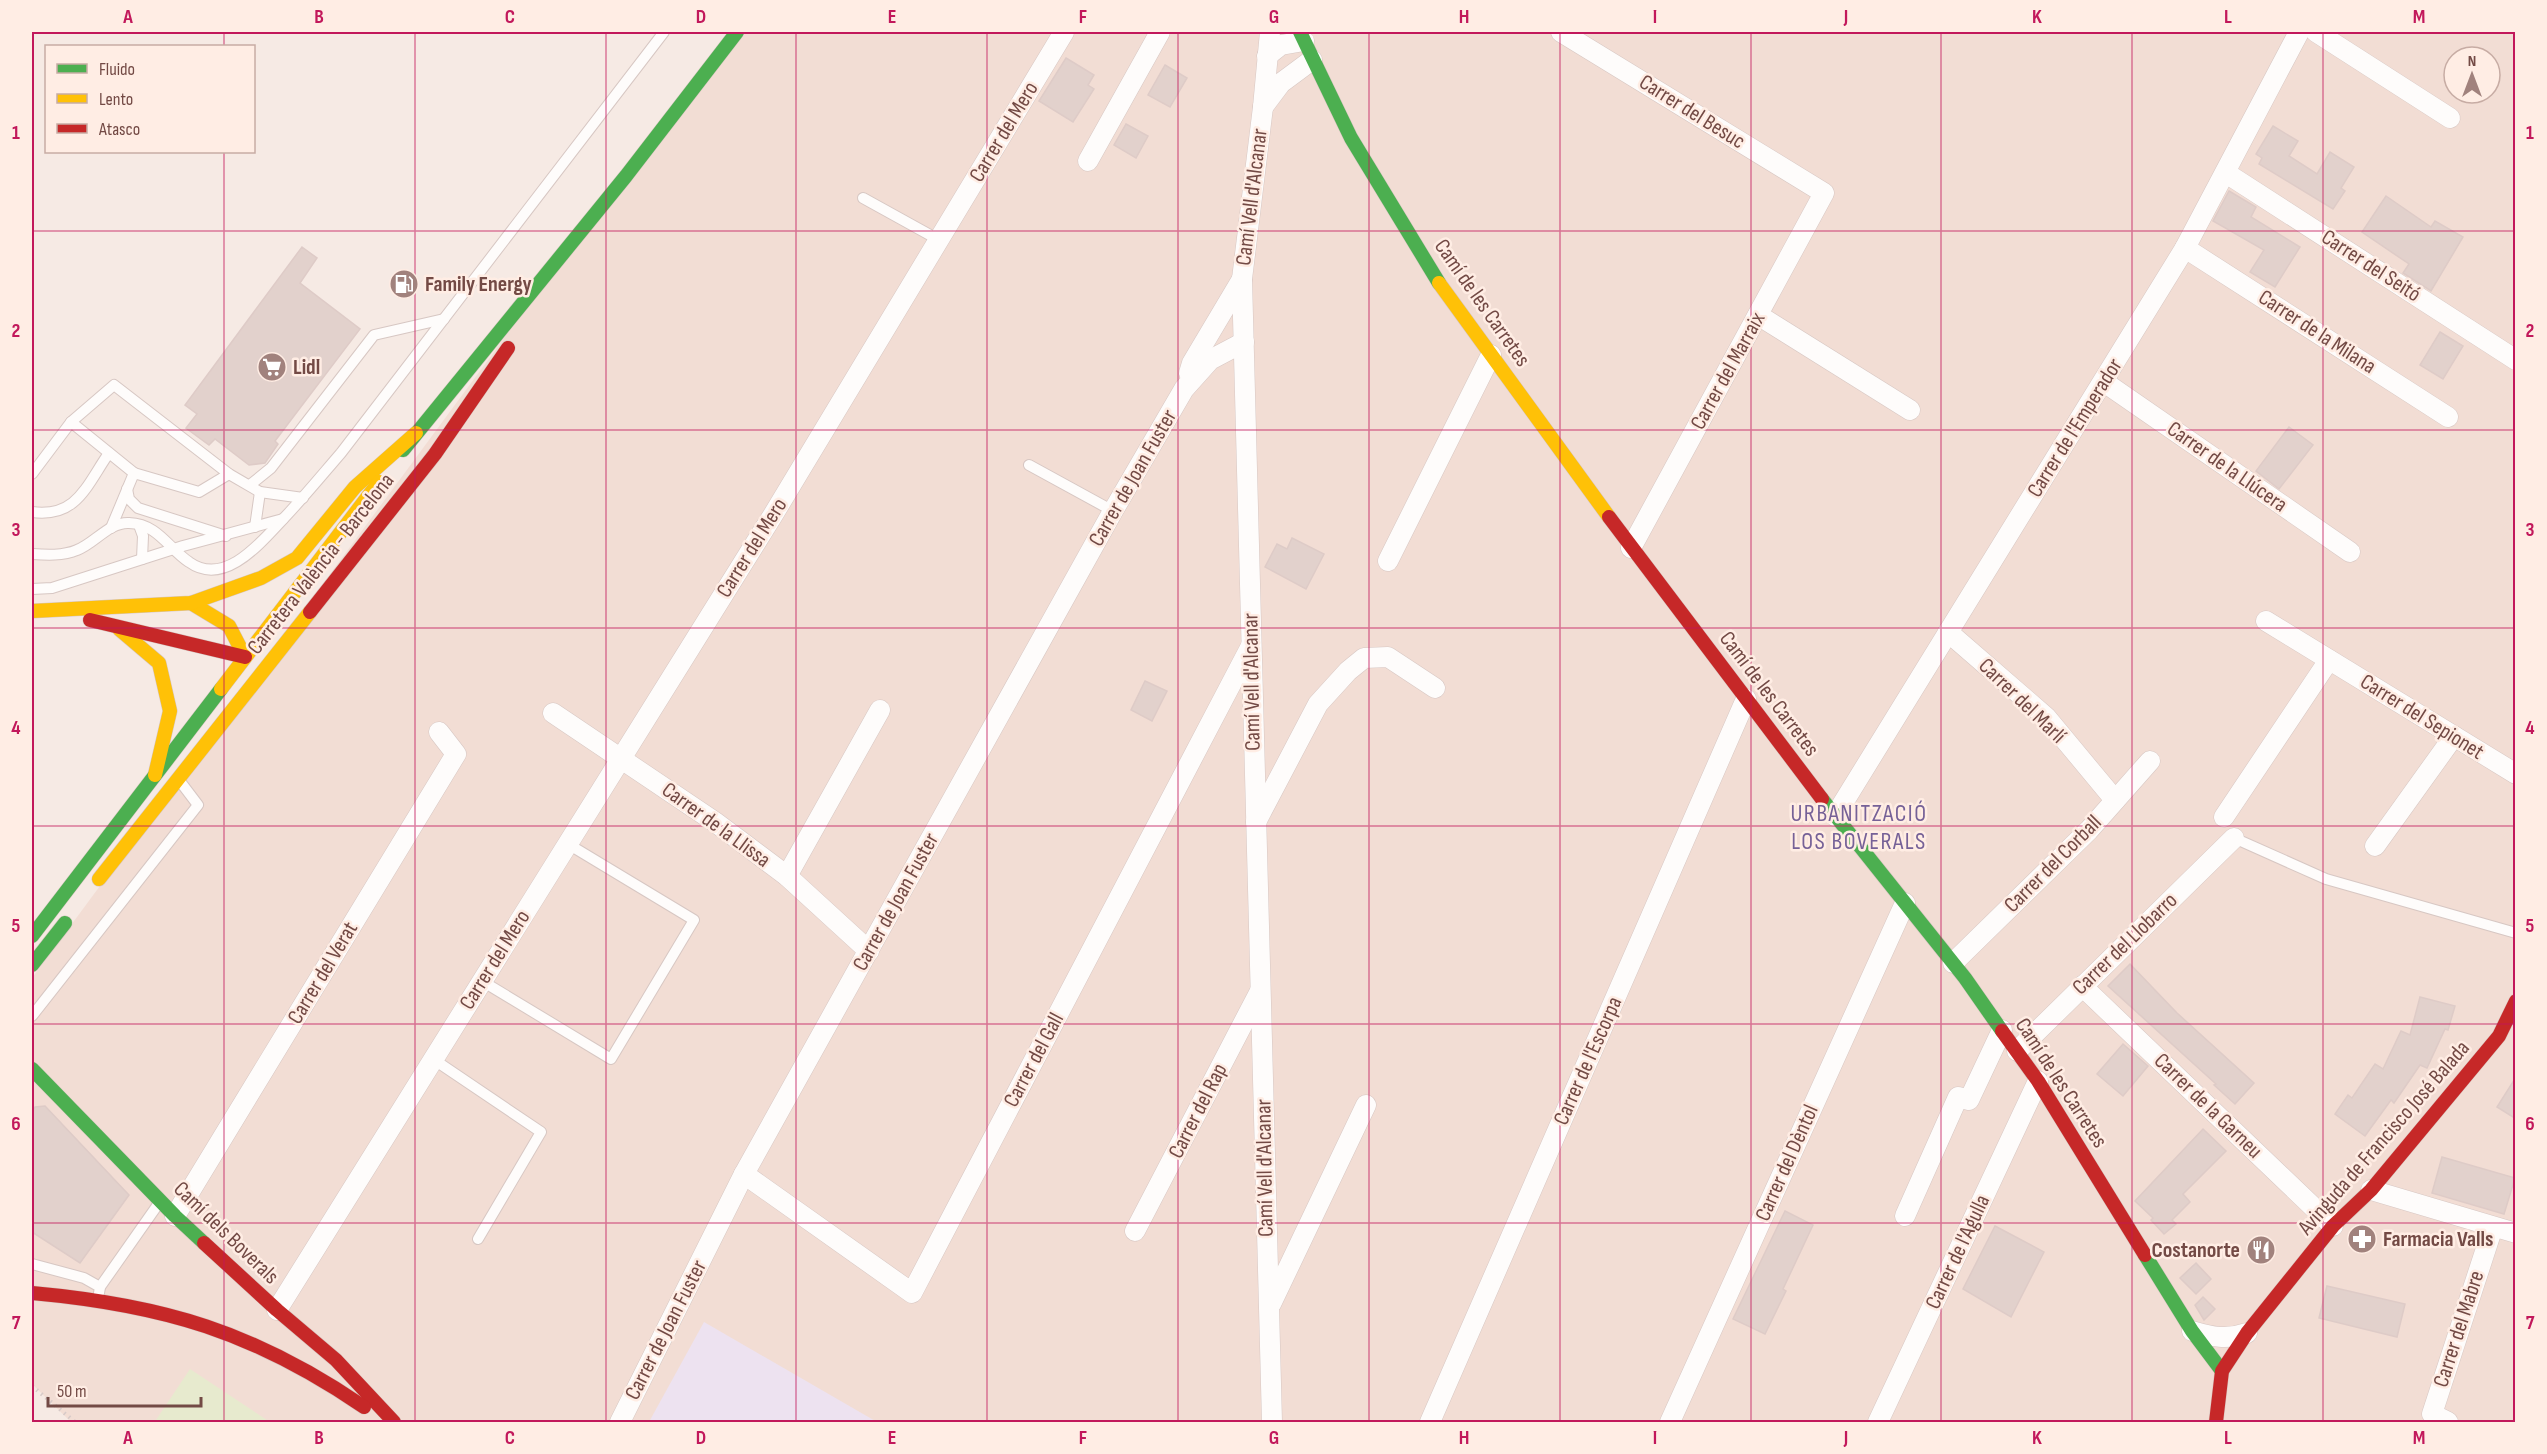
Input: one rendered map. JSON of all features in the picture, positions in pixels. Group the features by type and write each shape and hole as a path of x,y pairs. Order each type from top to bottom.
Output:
{"main road":[{"name":"Carretera València - Barcelona","path":"32,936 417,433 626,176 736,32"},
{"name":"Camí de les Carretes","path":"1302,36 1351,138 1434,276 1631,548 1835,816 1953,963 2002,1030 2038,1082 2192,1331 2222,1371"},
{"name":"Carretera València - Barcelona","path":"527,319 626,176"},
{"name":"Carretera València - Barcelona","path":"89,892 435,454 514,339"},
{"path":"32,611 192,603 261,578 297,558 355,487 417,433"},
{"path":"53,611 245,657 270,644 435,454"},
{"path":"111,865 172,771 243,680 245,657 229,626 192,603"},
{"path":"116,626 159,663 170,711 155,774"},
{"path":"32,965 75,910"},
{"name":"Avinguda de Francisco José Balada","path":"2216,1422 2222,1371 2247,1333 2334,1226 2372,1191 2499,1036 2516,1002"},
{"name":"Camí dels Boverals","path":"32,1069 175,1216 277,1310 336,1360 394,1422"},
{"path":"32,1293 99,1293 176,1315 239,1337 340,1390 385,1422"}],"street":[{"name":"Carrer del Mero","path":"277,1310 773,515 1064,32"},
{"path":"1088,161 1160,32"},
{"name":"Camí Vell d'Alcanar","path":"1270,32 1242,279 1272,1422"},
{"name":"Carrer del Besuc","path":"1561,32 1824,193"},
{"name":"Carrer de l'Emperador","path":"1835,816 2185,248 2300,32"},
{"path":"2316,32 2450,118"},
{"path":"1267,56 1281,45 1302,36"},
{"path":"1263,107 1288,77 1312,60"},
{"path":"1288,77 1323,82"},
{"name":"Carrer del Seitó","path":"2226,172 2516,360"},
{"name":"Carrer del Marraix","path":"1631,548 1824,193"},
{"name":"Carrer de la Milana","path":"2185,248 2448,417"},
{"name":"Carrer de Joan Fuster","path":"1184,389 1192,363 1242,279"},
{"path":"1758,315 1911,410"},
{"path":"1201,348 1225,335 1244,337"},
{"name":"Carrer de Joan Fuster","path":"620,1422 744,1174 1113,511 1184,389 1210,360 1244,337"},
{"path":"1388,561 1491,355"},
{"name":"Carrer de Joan Fuster","path":"1184,389 1210,371 1231,365 1245,372"},
{"name":"Carrer de la Llúcera","path":"2103,382 2350,552"},
{"name":"Carrer del Sepionet","path":"2266,621 2516,774"},
{"name":"Carrer del Marlí","path":"1948,632 2046,717 2115,800"},
{"name":"Carrer del Gall","path":"744,1174 912,1293 1252,644"},
{"path":"1256,822 1318,704 1348,671 1364,658 1388,657 1435,688"},
{"path":"2224,818 2329,660"},
{"name":"Carrer de l'Escorpa","path":"1430,1422 1746,699"},
{"path":"787,876 880,710"},
{"name":"Carrer de la Llissa","path":"553,712 715,822 787,876 869,951"},
{"name":"Carrer del Verat","path":"175,1216 456,754 439,732"},
{"path":"2375,846 2454,736"},
{"name":"Carrer del Corball","path":"1953,963 2089,830 2150,760"},
{"name":"Carrer del Llobarro","path":"2017,1051 2234,838"},
{"name":"Carrer del Dèntol","path":"1670,1422 1905,903"},
{"name":"Carrer de la Garneu","path":"2082,986 2334,1226"},
{"name":"Carrer del Rap","path":"1135,1231 1260,990"},
{"path":"1905,1216 1958,1097 1969,1100 2002,1030"},
{"name":"Carrer de l'Agulla","path":"1878,1422 2038,1082"},
{"name":"Camí Vell d'Alcanar","path":"1269,1309 1366,1105"},
{"path":"2372,1191 2516,1233"},
{"name":"Carrer del Mabre","path":"2448,1422 2432,1414 2493,1227"},
{"path":"2192,1331 2221,1338 2234,1338 2247,1333"}],"lane":[{"path":"32,554 61,554 77,550 123,523 139,525 163,537 196,566 216,568 226,566 251,553 303,498 444,319 664,32"},
{"path":"863,198 939,240"},
{"path":"250,485 271,468 374,335 444,319"},
{"path":"32,474 71,422 114,385 229,474 260,492 303,498"},
{"path":"71,422 134,473 199,492 229,474"},
{"path":"32,512 53,514 72,506 109,453"},
{"path":"1029,465 1113,511"},
{"path":"111,528 134,473"},
{"path":"127,489 129,499 138,508 226,536"},
{"path":"255,527 260,492"},
{"path":"32,589 52,588 175,549 283,519"},
{"path":"139,525 142,536 142,559"},
{"path":"32,1016 198,805 178,779"},
{"path":"2234,838 2326,879 2516,933"},
{"path":"482,981 611,1059 694,920 568,844"},
{"path":"433,1059 541,1132 478,1239"},
{"path":"32,1264 84,1278 99,1293 161,1201"}],"path":[{"path":"32,1386 75,1422"}],"shaded area":[{"path":"730,32 2515,32 2515,1422 71,1422 32,1384 32,978"},
{"path":"704,1322 877,1422 649,1422"}],"green space":[{"path":"190,1369 270,1422 160,1422 156,1420"}],"building":[{"path":"1066,58 1094,75 1088,85 1094,89 1073,122 1039,101"},
{"path":"1165,65 1187,78 1170,107 1148,95"},
{"path":"1126,124 1148,136 1136,158 1114,145"},
{"path":"2273,126 2298,141 2289,156 2317,174 2330,152 2354,167 2341,188 2345,191 2333,209 2259,164 2262,158 2256,154"},
{"path":"2229,191 2256,207 2251,217 2300,247 2275,287 2250,272 2264,250 2213,221"},
{"path":"2386,196 2431,227 2435,221 2463,237 2431,291 2403,273 2409,264 2362,232"},
{"name":"Lidl","path":"302,247 317,258 300,283 360,329 275,441 278,444 265,463 249,465 215,439 209,445 186,428 197,414 185,405"},
{"path":"2440,332 2463,346 2443,379 2420,365"},
{"path":"2289,427 2313,445 2279,489 2256,471"},
{"path":"1292,538 1324,554 1306,589 1265,567 1277,544 1287,549"},
{"path":"1145,681 1167,691 1152,721 1131,710"},
{"path":"2130,964 2177,1013 2254,1083 2235,1104 2108,986"},
{"path":"2420,997 2455,1006 2448,1030 2445,1029 2427,1068 2420,1065 2394,1103 2391,1100 2365,1136 2335,1114 2348,1095 2352,1098 2375,1064 2383,1069 2401,1031 2410,1035"},
{"path":"2123,1044 2148,1066 2123,1096 2097,1074"},
{"path":"2516,1077 2516,1119 2497,1107"},
{"path":"45,1106 129,1195 80,1263 32,1232 32,1113 35,1107"},
{"path":"2203,1129 2226,1151 2183,1194 2190,1202 2172,1220 2176,1224 2164,1234 2151,1220 2153,1218 2135,1201"},
{"path":"2442,1157 2515,1178 2504,1214 2432,1193"},
{"path":"1785,1211 1813,1225 1783,1289 1786,1291 1765,1334 1733,1319"},
{"path":"1995,1226 2044,1252 2011,1317 1963,1289"},
{"path":"2196,1263 2211,1279 2196,1294 2180,1278"},
{"path":"2327,1286 2405,1304 2397,1337 2319,1318"},
{"path":"2203,1297 2215,1309 2204,1320 2195,1305"}],"traffic: fast":[{"path":"403,450 626,176 737,32"},
{"path":"1300,32 1351,138 1439,283"},
{"path":"32,936 221,689"},
{"path":"1822,799 1965,978 2002,1031"},
{"path":"32,965 65,923"},
{"path":"32,1069 204,1243"},
{"path":"2145,1255 2192,1331 2222,1371"}],"traffic: slow":[{"path":"1439,283 1609,517"},
{"path":"32,611 191,603 261,578 297,558 355,487 416,433"},
{"path":"221,689 379,482"},
{"path":"191,603 229,626 245,657"},
{"path":"99,879 310,612"},
{"path":"119,629 159,663 170,711 155,775"}],"traffic: jam":[{"path":"310,612 435,454 508,348"},
{"path":"1609,517 1822,799"},
{"path":"90,620 245,657"},
{"path":"2216,1422 2222,1371 2247,1333 2333,1226 2371,1190 2499,1036 2516,1001"},
{"path":"2002,1031 2038,1081 2145,1255"},
{"path":"204,1243 336,1360 394,1422"},
{"path":"32,1293 124,1305 206,1326 284,1359 364,1407"}],"place":[{"name":"Family Energy","path":"404,284"},
{"name":"Lidl","path":"272,367"},
{"name":"Farmacia Valls","path":"2362,1239"},
{"name":"Costanorte","path":"2261,1250"}],"district":[{"name":"URBANITZACIÓ LOS BOVERALS","path":"1859,827"}]}
